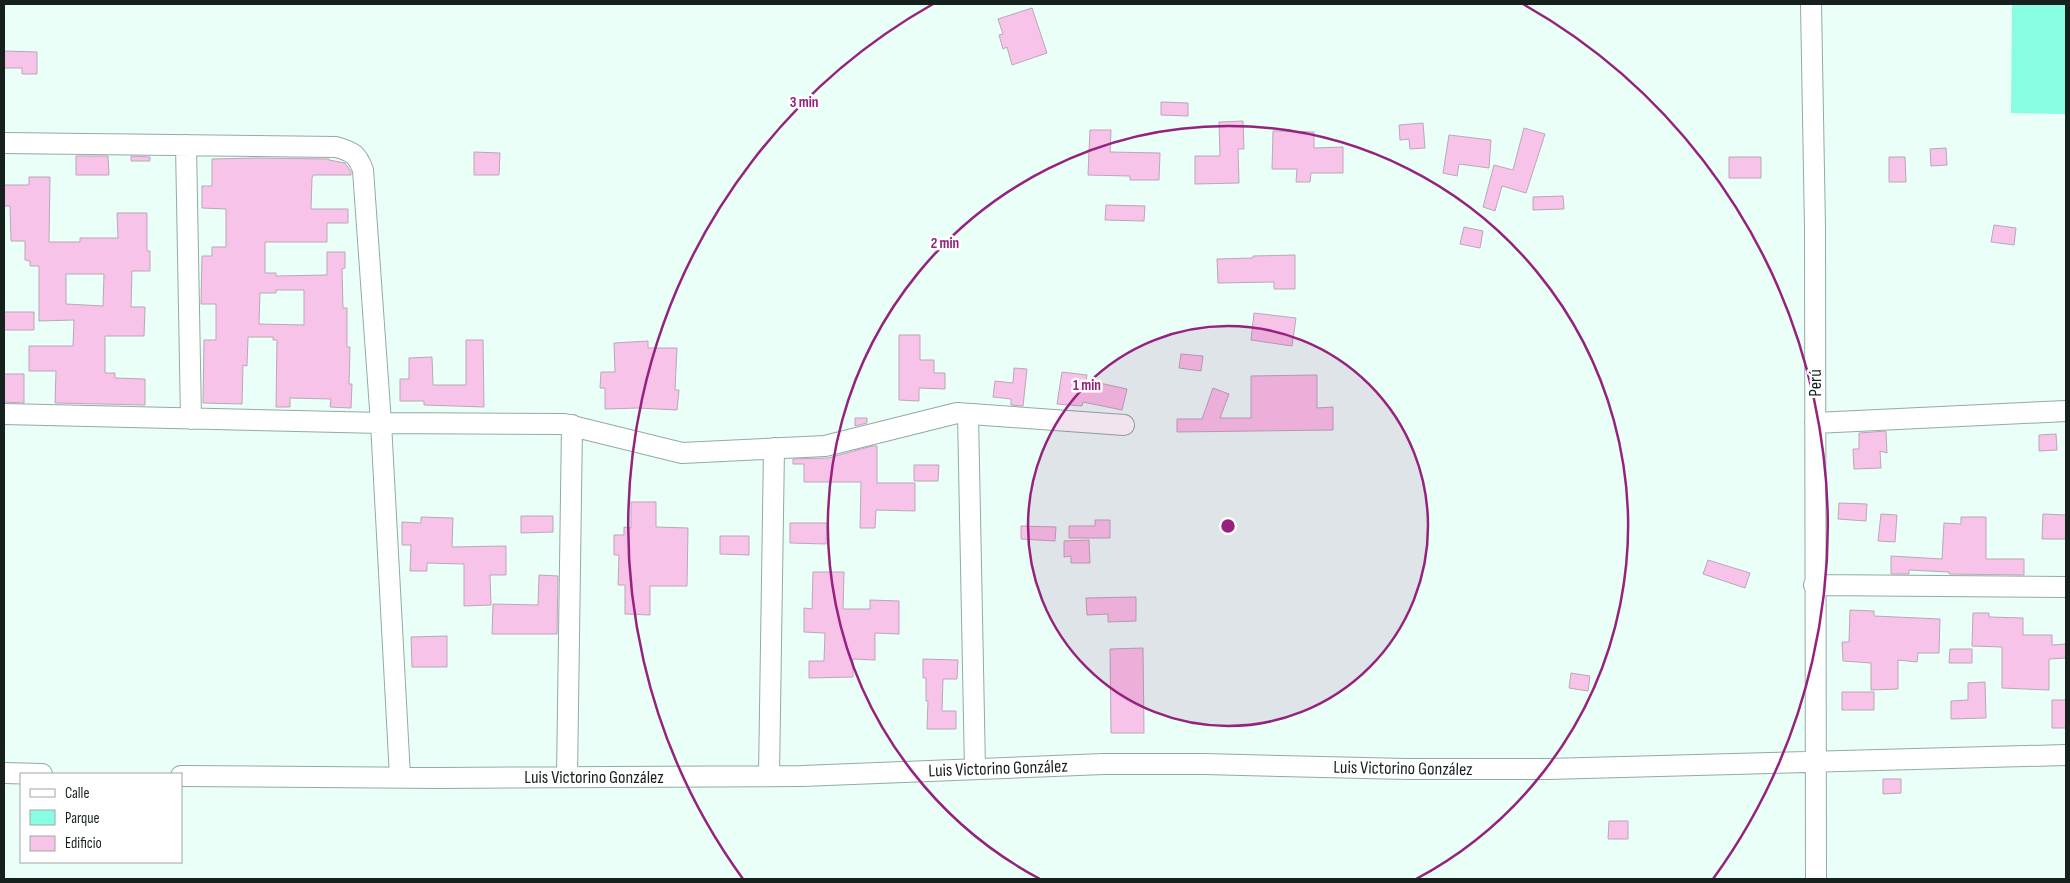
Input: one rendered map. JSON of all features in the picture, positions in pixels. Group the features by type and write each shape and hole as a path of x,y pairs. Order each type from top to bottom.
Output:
{"street":[{"name":"Perú","path":"1811,4 1815,423 1816,879"},
{"path":"4,142 336,147 358,156 363,170 381,423 400,777"},
{"path":"186,145 191,419"},
{"path":"1815,423 2066,411"},
{"path":"4,414 381,423 564,424 682,453 826,446 957,413 1124,425"},
{"path":"968,414 975,769"},
{"path":"567,777 572,426"},
{"path":"769,776 774,448"},
{"path":"1814,585 2066,587"},
{"name":"Luis Victorino González","path":"182,776 769,776 1104,764 1204,764 1406,769 1548,769 2066,755"},
{"path":"4,773 20,773"}],"green space":[{"path":"2012,4 2066,4 2066,114 2011,113"}],"building":[{"path":"1032,8 1047,53 1012,65 1007,47 1003,49 999,35 1003,34 998,19"},
{"path":"4,51 37,52 37,74 22,74 22,68 4,68"},
{"path":"1161,102 1188,103 1188,116 1161,115"},
{"path":"1243,121 1244,149 1238,149 1239,183 1195,184 1195,156 1220,156 1219,122"},
{"path":"1423,123 1425,148 1410,149 1409,139 1400,140 1399,125"},
{"path":"1524,128 1545,134 1526,193 1502,186 1495,211 1483,207 1494,165 1513,170"},
{"path":"1090,130 1111,130 1110,152 1160,153 1159,180 1130,180 1130,176 1088,175"},
{"path":"1273,131 1314,132 1314,148 1343,147 1343,173 1311,173 1310,182 1296,182 1297,169 1272,169"},
{"path":"1449,135 1491,140 1489,168 1459,164 1457,176 1443,173"},
{"path":"1946,148 1947,165 1931,166 1930,149"},
{"path":"474,152 500,153 499,175 474,175"},
{"path":"76,156 108,156 109,175 76,175"},
{"path":"131,156 150,157 150,161 131,161"},
{"path":"1729,157 1761,157 1761,178 1729,178"},
{"path":"1889,157 1905,157 1906,182 1889,182"},
{"path":"212,159 329,159 345,163 351,172 351,175 313,175 312,178 311,209 348,209 348,223 327,223 327,242 265,242 265,273 276,273 276,276 327,275 327,252 345,252 345,268 342,269 343,308 347,308 347,347 350,347 349,384 352,384 351,408 330,407 331,399 290,398 290,407 276,407 277,340 273,340 273,337 248,337 247,366 243,365 242,404 203,403 204,340 216,340 216,304 201,304 202,256 212,256 212,247 226,247 226,209 202,208 202,186 212,186","holes":["276,290 304,290 304,325 259,324 260,293 276,293"]},
{"path":"29,177 50,177 49,242 80,242 80,238 118,238 117,213 147,213 147,251 150,251 150,271 132,271 131,307 145,307 144,336 105,336 105,373 115,373 115,378 145,379 145,405 55,403 56,371 29,371 29,346 73,346 74,320 39,321 39,266 30,266 30,261 25,260 25,241 11,241 10,206 4,206 4,185 29,185","holes":["66,274 104,274 103,306 66,304"]},
{"path":"1563,196 1564,209 1533,210 1533,197"},
{"path":"1106,205 1145,206 1144,221 1105,220"},
{"path":"1994,225 2016,228 2014,245 1991,242"},
{"path":"1464,227 1483,231 1480,248 1460,244"},
{"path":"1295,255 1295,289 1274,289 1274,282 1218,283 1217,259"},
{"path":"4,312 34,312 34,330 4,330"},
{"path":"1254,313 1296,318 1292,346 1251,340"},
{"path":"899,335 920,335 920,360 934,360 934,373 945,373 945,389 919,388 919,401 899,400"},
{"path":"466,340 483,340 484,407 424,405 424,401 400,401 400,379 409,379 409,358 432,357 433,385 466,385"},
{"path":"648,341 648,348 677,348 675,390 679,390 677,410 605,409 605,388 600,388 601,372 615,372 614,343"},
{"path":"1181,354 1203,356 1201,371 1179,368"},
{"path":"1014,368 1027,369 1023,406 1011,405 1011,399 993,397 995,381 1013,383"},
{"path":"1062,372 1087,375 1086,380 1127,389 1122,410 1083,402 1082,406 1057,404"},
{"path":"4,374 24,374 24,403 4,402"},
{"path":"1317,375 1317,408 1333,407 1333,430 1177,432 1177,419 1202,419 1213,388 1229,394 1220,418 1251,418 1251,376"},
{"path":"855,418 867,418 867,423 855,426"},
{"path":"1886,431 1887,453 1880,451 1881,468 1854,469 1853,449 1859,449 1859,433"},
{"path":"2056,434 2057,450 2039,451 2039,435"},
{"path":"877,446 877,483 915,483 915,511 876,510 875,528 860,528 861,482 804,482 804,464 793,464 793,459 828,458"},
{"path":"914,465 939,465 938,481 914,481"},
{"path":"631,502 656,502 656,527 688,528 687,586 650,586 650,615 625,614 625,585 618,585 619,555 614,555 614,535 624,535 624,527 631,528"},
{"path":"1839,503 1867,504 1866,521 1838,519"},
{"path":"1881,514 1897,515 1895,542 1878,541"},
{"path":"2043,514 2066,515 2066,539 2042,539"},
{"path":"521,516 553,516 553,532 521,533"},
{"path":"421,517 453,518 452,547 506,546 506,575 490,575 491,605 464,606 464,564 427,563 427,571 410,571 411,545 402,545 402,522 421,523"},
{"path":"1961,517 1986,517 1986,559 2024,559 2024,575 1949,574 1949,572 1909,570 1909,574 1891,574 1891,556 1942,559 1944,523 1961,524"},
{"path":"1095,520 1110,520 1110,538 1069,538 1069,526 1095,526"},
{"path":"790,523 827,523 826,544 790,543"},
{"path":"1021,526 1056,527 1055,541 1021,539"},
{"path":"720,536 749,536 749,555 720,554"},
{"path":"1089,540 1090,563 1071,563 1071,556 1064,557 1064,541"},
{"path":"1708,560 1750,573 1745,588 1703,574"},
{"path":"813,572 844,572 843,609 870,609 870,600 899,601 899,634 875,633 875,660 853,659 853,677 809,678 809,661 824,661 825,633 804,632 804,608 812,609"},
{"path":"539,575 558,576 557,634 492,634 493,604 538,605"},
{"path":"1136,597 1136,621 1108,622 1108,614 1087,615 1086,598"},
{"path":"1850,610 1874,611 1874,616 1940,619 1939,653 1918,653 1917,662 1898,660 1898,689 1871,690 1871,663 1843,661 1842,642 1849,642"},
{"path":"1973,613 1989,613 1989,617 2023,618 2023,635 2052,635 2052,645 2066,644 2066,658 2049,659 2049,690 2002,688 2002,647 1972,646"},
{"path":"447,636 447,667 412,667 411,637"},
{"path":"1143,648 1144,733 1111,733 1110,649"},
{"path":"1950,649 1972,649 1972,663 1949,663"},
{"path":"923,659 958,660 957,679 943,679 942,711 956,711 956,729 927,729 928,701 926,701 926,678 923,678"},
{"path":"1571,673 1590,676 1588,691 1569,688"},
{"path":"1985,682 1986,718 1951,719 1951,701 1968,700 1968,683"},
{"path":"1842,692 1874,692 1874,710 1842,710"},
{"path":"2052,700 2066,700 2066,728 2052,728"},
{"path":"1883,779 1901,779 1901,793 1883,794"},
{"path":"1609,821 1628,821 1628,839 1608,839"}]}
